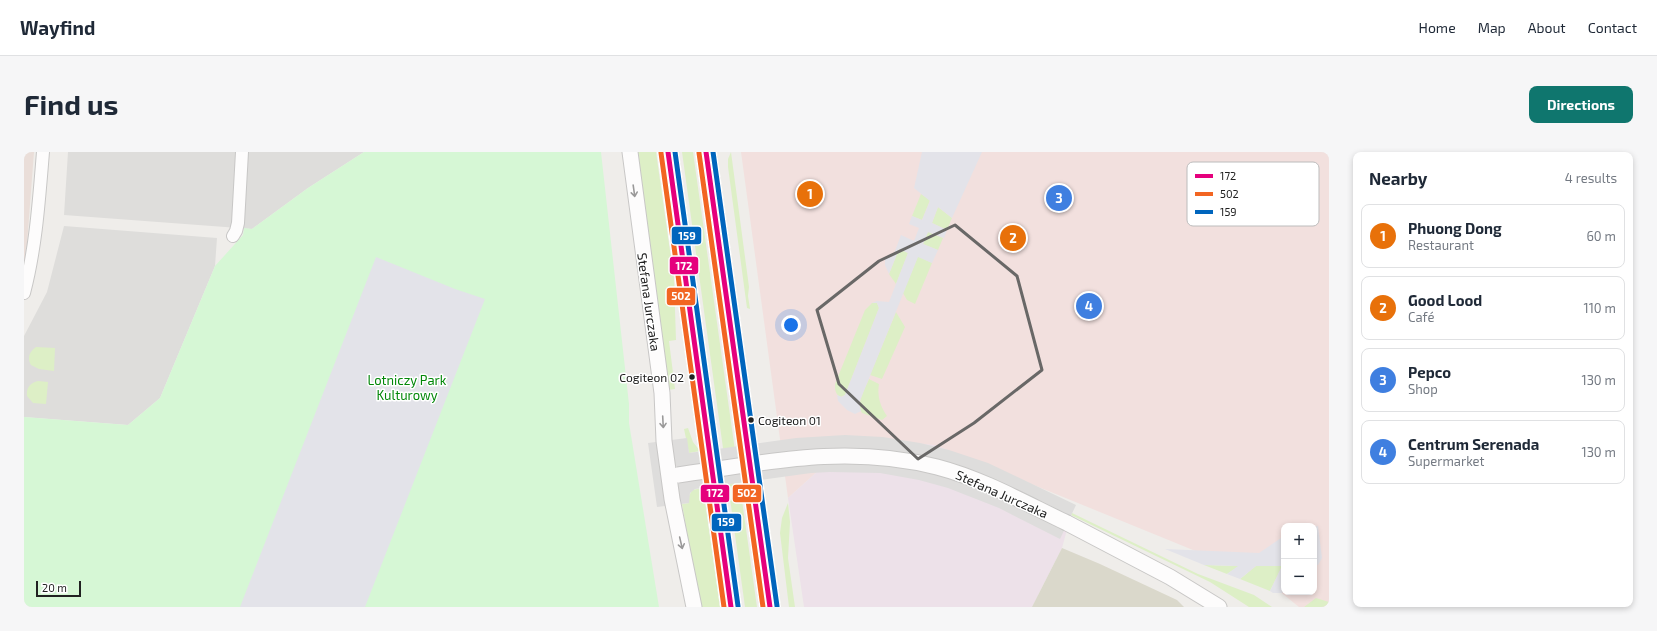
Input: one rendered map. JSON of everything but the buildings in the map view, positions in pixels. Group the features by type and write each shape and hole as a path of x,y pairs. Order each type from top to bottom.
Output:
{"main road":[{"path":"668,152 732,607"},
{"path":"706,152 770,607"}],"street":[{"path":"24,293 33,249 38,213 43,152"},
{"path":"233,236 238,223 242,152"},
{"name":"Stefana Jurczaka","path":"630,152 662,398 664,440 674,476 673,505 694,607"},
{"name":"Stefana Jurczaka","path":"674,476 809,457 846,455 884,457 919,463 985,483 1068,523 1170,577 1219,607"}],"highlighted area":[{"path":"955,225 1017,276 1042,370 974,423 918,459 839,384 817,310 879,261"}],"shaded area":[{"path":"24,152 34,152 26,257 24,260"},
{"path":"68,152 364,152 308,188 252,229 64,215"},
{"path":"741,152 1329,152 1329,607 1299,607 1284,595 1317,595 1317,523 1281,523 1281,593 1264,579 948,450 828,462 788,498"},
{"path":"922,152 982,152 952,218 938,207 932,223 947,230 944,238 928,232 923,244 938,250 932,263 918,257 859,403 861,411 855,414 847,410 838,401 837,395 842,397 845,395 879,308 877,303 872,303 877,301 889,302 908,253 899,249 889,274 885,265 885,258 893,256 901,235 914,241 919,228 909,224 912,216 922,220 930,201 914,188"},
{"path":"64,226 217,238 215,266 160,398 128,425 24,417 24,336 47,292"},
{"path":"376,257 455,289 485,299 365,607 240,607"},
{"path":"904,442 935,445 948,450 1071,515 1062,548 1032,607 804,607 788,498 828,462"},
{"path":"1317,526 1322,558 1318,565 1317,565"},
{"path":"1281,538 1281,566 1256,566 1240,579 1227,574 1238,566 1204,565 1165,549 1259,553"},
{"path":"1062,548 1177,600 1184,607 1032,607"},
{"path":"1281,568 1281,593 1273,593 1270,591"}],"green space":[{"name":"Lotniczy Park Kulturowy","path":"364,152 601,152 629,404 629,423 659,607 24,607 24,417 128,425 160,398 215,266 243,235 244,228 252,229 308,188"},
{"path":"636,152 656,152 674,279 676,340 669,341 675,389 668,390"},
{"path":"682,152 693,152 757,607 745,607"},
{"path":"731,152 749,287 748,296 750,309 747,308 728,167 728,159"},
{"path":"921,194 930,200 922,220 912,216"},
{"path":"938,207 952,218 947,230 932,223"},
{"path":"928,232 943,238 938,250 923,244"},
{"path":"899,249 908,253 896,284 889,274"},
{"path":"918,256 932,263 915,304 907,300 903,293"},
{"path":"872,303 877,303 879,308 845,395 840,397 837,394 835,384 865,310"},
{"path":"896,312 905,327 882,379 870,375"},
{"path":"36,347 55,348 54,371 39,369 31,365 29,355"},
{"path":"869,379 879,384 878,393 880,401 887,416 882,420 862,413 860,409 862,396"},
{"path":"38,381 48,382 46,404 33,403 27,396 29,386"},
{"path":"688,428 693,442 700,451 689,453 684,429"},
{"path":"703,488 720,607 700,607 682,504 689,503 689,496 692,490"},
{"path":"788,503 790,522 788,558 795,607 789,607 780,533 782,518"},
{"path":"1072,513 1198,574 1254,595 1272,607 1249,607 1210,582 1071,515"},
{"path":"1204,565 1239,566 1227,574"},
{"path":"1256,566 1281,566 1270,591 1240,579"},
{"path":"1316,598 1329,602 1329,607 1304,607"}],"pier":[{"path":"845,435 883,437 920,443 949,450 988,463 1076,505 1060,539 999,508 948,488 919,480 880,473 830,472 811,473 695,489 690,493 689,503 657,507 648,443 687,438 689,453 796,438"}],"transit line":[{"name":"172","path":"668,152 731,607"},
{"name":"159","path":"675,152 738,606"},
{"name":"172","path":"706,152 770,607"},
{"name":"159","path":"713,152 777,606"},
{"name":"502","path":"661,153 724,607"},
{"name":"502","path":"699,153 763,607"}],"place":[{"name":"Phuong Dong","path":"810,194"},
{"name":"Pepco","path":"1059,198"},
{"name":"Good Lood","path":"1013,238"},
{"name":"Centrum Serenada","path":"1089,306"},
{"name":"Cogiteon 02","path":"692,377"},
{"name":"Cogiteon 01","path":"751,420"}]}
